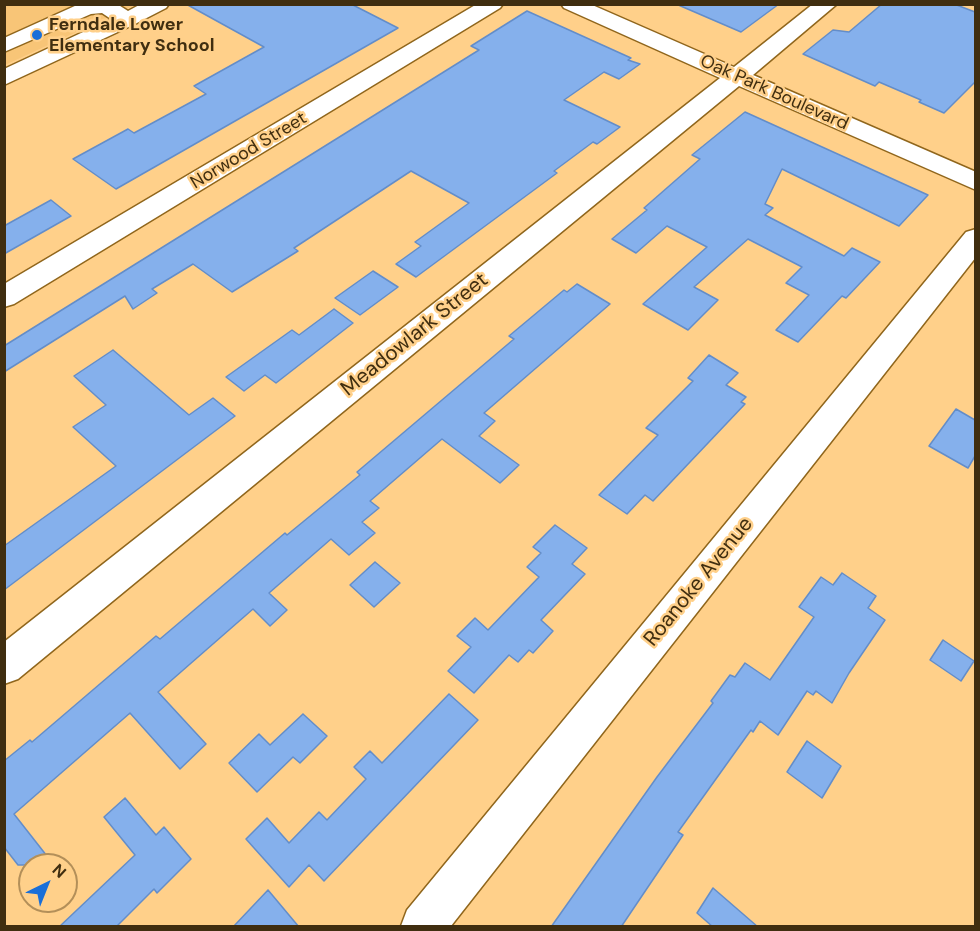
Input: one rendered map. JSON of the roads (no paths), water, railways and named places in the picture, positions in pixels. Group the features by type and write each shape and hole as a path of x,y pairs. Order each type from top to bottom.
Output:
{"street":[{"path":"4,78 159,4"},
{"name":"Norwood Street","path":"4,297 493,4"},
{"name":"Oak Park Boulevard","path":"572,4 975,161"},
{"name":"Oak Park Boulevard","path":"608,4 975,182"},
{"name":"Meadowlark Street","path":"4,666 827,4"},
{"path":"4,46 84,9 97,6 108,8 128,20"},
{"name":"Roanoke Avenue","path":"423,927 975,238"}],"place":[{"name":"Ferndale Lower Elementary School","path":"37,35"}]}
